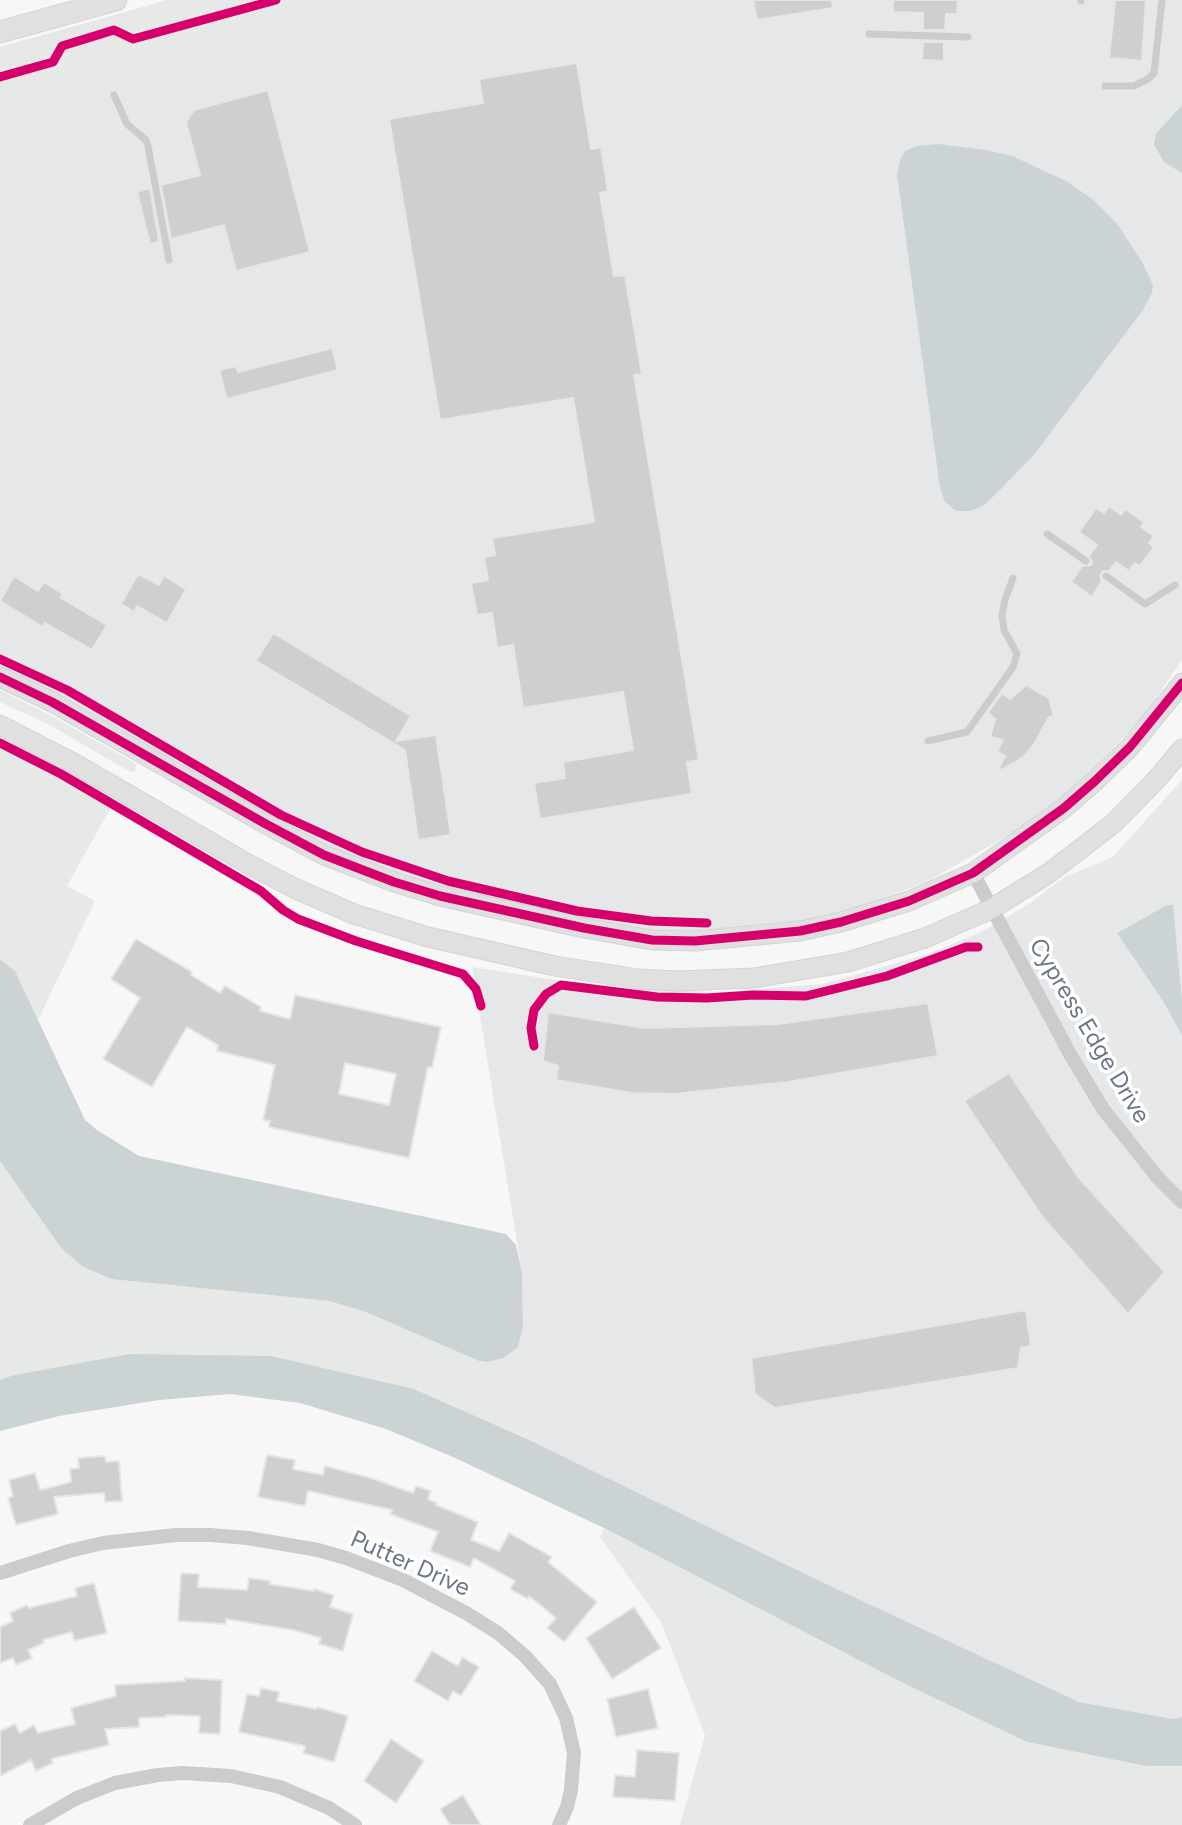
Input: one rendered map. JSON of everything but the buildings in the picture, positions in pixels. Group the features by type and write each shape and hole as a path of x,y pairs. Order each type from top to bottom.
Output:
{"main road":[{"path":"0,32 78,5 116,0"}],"street":[{"path":"0,677 52,702 324,855 394,882 440,896 584,928 652,940 695,941 800,930 841,922 909,901 973,873 1064,808 1095,781 1130,747 1182,683"},
{"path":"0,725 79,766 247,864 318,899 408,932 555,966 638,979 678,981 736,980 819,968 878,954 925,938 992,909 1049,873 1114,823 1182,749"},
{"name":"Cypress Edge Drive","path":"973,873 1070,1054 1103,1109 1144,1161 1182,1202"},
{"name":"Putter Drive","path":"0,1573 69,1550 103,1543 176,1535 210,1535 248,1538 318,1550 403,1580 498,1633 525,1656 550,1684 566,1718 573,1753 571,1790 559,1825"},
{"path":"30,1825 78,1798 115,1783 183,1773 231,1776 281,1787 329,1808 355,1825"}],"lane":[{"path":"1105,86 1134,86 1154,73 1162,0"},
{"path":"869,34 968,37"},
{"path":"114,95 127,124 146,140 169,260"},
{"path":"1047,534 1086,561"},
{"path":"1106,576 1145,604 1175,585"},
{"path":"928,741 967,732 1013,667 1017,654 1004,630 1002,615 1013,578"}],"shaded area":[{"path":"168,0 1182,0 1182,660 1142,718 1068,794 1009,835 928,881 852,910 794,923 666,932 604,924 418,881 320,844 58,695 0,667 0,47"},
{"path":"168,0 314,0 318,20 302,23 297,6 128,52 133,68 117,67 112,57 111,41 116,24 136,9"},
{"path":"336,0 527,0 456,12 459,31 456,33 452,32 449,13 355,29 359,50 353,53 343,35"},
{"path":"836,0 859,0 864,68 849,87 836,87 832,83 833,80 848,77"},
{"path":"979,0 1011,4 1022,15 1013,79 1008,86 990,92 899,84 888,80 877,69 876,63 880,57 883,58 883,65 894,65 894,70 904,68 993,75 1003,13 981,8"},
{"path":"1061,10 1070,13 1070,16 1057,15 1053,61 1067,64 1066,68 1056,75 1068,94 1079,88 1084,95 1080,105 1066,114 1046,109 1038,101 1034,90 1041,30 1050,15"},
{"path":"44,38 58,43 71,55 93,117 90,132 77,123 82,112 69,72 0,92 0,47 28,39"},
{"path":"1176,57 1182,57 1182,105 1156,134 1164,162 1182,173 1182,223 1130,161 1106,143 1099,128 1102,111 1106,106 1111,110 1106,116 1114,122 1120,114 1125,117 1141,95 1147,92 1157,94 1168,84"},
{"path":"1182,105 1182,173 1164,162 1154,145 1156,134"},
{"path":"938,144 1012,156 1068,182 1092,199 1118,225 1153,285 1143,310 1036,452 984,505 971,511 956,511 945,502 940,488 897,174 905,151 917,146"},
{"path":"686,404 694,409 698,435 678,438 671,410 676,405"},
{"path":"45,408 50,410 54,425 60,423 65,440 61,444 41,432 36,425 36,414"},
{"path":"412,463 450,731 440,730 423,715 274,627 265,626 251,643 232,690 221,701 209,705 203,703 214,684 199,675 204,663 216,650 220,640 219,627 214,624 192,628 183,626 182,618 186,610 180,600 186,589 164,577 159,585 138,574 135,579 116,570 94,550 93,530 109,539"},
{"path":"971,574 988,581 994,590 996,598 992,625 1002,652 1002,662 961,722 950,726 941,719 935,709 933,696 935,691 949,687 936,610 923,612 919,609 919,604 945,579"},
{"path":"0,690 133,762 136,765 135,771 131,772 44,722 0,702"},
{"path":"253,709 260,709 253,722 309,755 317,742 323,744 324,750 318,760 355,782 362,770 365,771 368,780 363,784 353,783 250,728 222,727 225,722"},
{"path":"0,738 34,753 116,798 67,886 95,901 38,1020 15,971 0,959"},
{"path":"1182,780 1182,1717 1173,1719 1079,1702 824,1583 527,1439 518,1347 523,1326 522,1272 472,967 613,989 721,992 823,984 925,955 979,933 1029,904 1065,877 1113,857"},
{"path":"1182,780 1182,889 1167,905 1143,918 1128,919 1113,909 1101,908 1091,915 1089,927 1094,937 1107,948 1122,975 1128,999 1137,1017 1148,1021 1161,1033 1174,1070 1182,1075 1182,1160 1134,1110 1048,970 1035,939 1024,931 1021,918 1029,904 1065,877 1113,857"},
{"path":"1167,905 1173,905 1182,1002 1182,1035 1163,1001 1117,933"},
{"path":"0,959 15,971 85,1120 139,1156 506,1234 516,1245 522,1272 523,1326 518,1347 504,1358 479,1361 366,1312 329,1301 111,1279 82,1266 61,1248 0,1161"},
{"path":"0,1161 61,1248 111,1279 329,1301 366,1312 479,1361 504,1358 518,1347 527,1439 414,1389 129,1354 14,1375 0,1380"},
{"path":"129,1354 271,1356 414,1389 527,1439 824,1583 1079,1702 1173,1719 1182,1717 1182,1766 1146,1766 1027,1742 903,1683 604,1528 453,1457 386,1429 300,1403 230,1394 159,1400 59,1416 0,1431 0,1380 14,1375"},
{"path":"604,1528 903,1683 1027,1742 1146,1766 1182,1766 1182,1825 680,1825 705,1735 661,1622 600,1537"}],"cycle path":[{"path":"0,77 53,62 62,46 114,30 133,39 276,0"},
{"path":"0,659 67,690 281,815 362,852 448,881 577,911 651,921 707,923"},
{"path":"0,677 52,702 324,855 394,882 440,896 584,928 652,940 695,941 800,931 841,922 909,901 973,873 1064,808 1095,781 1130,747 1182,683"},
{"path":"0,743 61,774 261,891 298,919 356,941 463,974 476,989 481,1006"},
{"path":"534,1046 531,1028 534,1010 546,994 561,985 657,997 806,996 887,976 966,947 978,947"}]}
